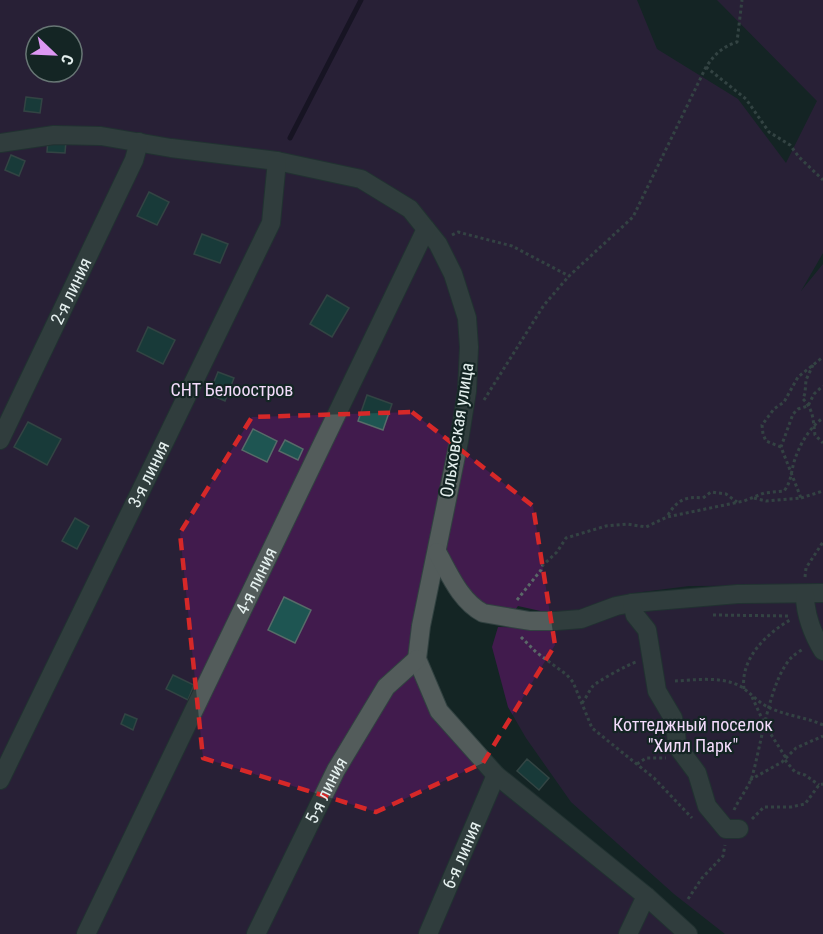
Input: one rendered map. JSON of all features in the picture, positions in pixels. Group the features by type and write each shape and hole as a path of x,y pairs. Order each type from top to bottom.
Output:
{"street":[{"name":"Ольховская улица","path":"0,143 54,135 100,136 171,148 277,161 361,179 410,209 438,244 453,274 467,318 469,347 467,391 459,441 421,626 417,659 439,711 496,776 646,896 688,934"},
{"name":"2-я линия","path":"0,440 134,160 139,142"},
{"name":"3-я линия","path":"0,780 271,223 277,161"},
{"name":"4-я линия","path":"86,934 426,229"},
{"path":"437,552 462,595 476,610 506,617 547,621 581,619 616,606 632,603 738,594 814,594"},
{"path":"814,594 805,605 820,646"},
{"path":"632,603 635,615 647,630 657,691 673,718 677,746 697,773 707,806 738,827"},
{"name":"5-я линия","path":"256,934 336,770 386,687 417,659"},
{"name":"6-я линия","path":"428,934 496,776"},
{"path":"628,934 646,896"}],"path":[{"path":"481,405 544,305 569,276 633,217 706,67 715,53 724,46 736,42 742,0"},
{"path":"706,67 746,99 769,132 790,145 823,180"},
{"path":"438,244 458,231 512,246 569,276"},
{"path":"781,447 766,441 762,425 784,402 798,377 823,357"},
{"path":"814,363 806,380 803,399 814,417 815,435 823,443"},
{"path":"801,498 781,447 793,414 808,405 814,394 823,386"},
{"path":"698,824 654,778 592,728 573,682 525,642 506,617 542,570 543,565 557,552 566,538 606,526 627,524 646,527 667,517 737,502 764,493 784,491 789,485 795,458 813,426 823,418"},
{"path":"752,497 766,501 801,498 823,491"},
{"path":"667,517 682,499 703,498 711,492 726,494 737,502"},
{"path":"814,594 806,568 823,542"},
{"path":"711,615 796,617 772,633 747,663 742,677 744,689"},
{"path":"738,827 736,805 750,780 769,708 782,671 791,657 820,646"},
{"path":"582,703 594,685 626,665 651,658"},
{"path":"675,681 728,681 744,689 769,708 794,718 823,725"},
{"path":"688,899 702,878 723,855 738,827 764,807 791,807 805,804 821,785 795,772 765,725 751,695"},
{"path":"750,780 786,759 796,748 823,736"},
{"path":"637,764 646,758 666,758 681,752"}],"highlighted area":[{"path":"412,412 533,506 555,645 483,763 376,812 203,758 180,533 252,417"}],"green space":[{"name":"СНТ Белоостров","path":"0,0 637,0 657,49 738,99 786,163 817,101 717,0 823,0 823,253 801,291 823,264 823,585 689,586 634,593 575,613 554,614 518,606 509,618 483,613 440,552 418,661 439,711 499,778 688,934 0,934"},
{"name":"Коттеджный поселок \"Хилл Парк\"","path":"740,601 823,601 823,934 725,934 674,894 571,802 526,738 508,707 492,647 498,627 541,628 619,612"}],"building":[{"path":"26,97 42,99 40,113 24,111"},
{"path":"48,139 66,141 65,153 47,152"},
{"path":"11,155 25,161 19,176 5,170"},
{"path":"149,192 169,202 157,225 137,216"},
{"path":"202,234 228,244 220,263 194,254"},
{"path":"327,295 349,308 332,337 310,324"},
{"path":"148,327 175,340 163,364 137,351"},
{"path":"218,372 234,378 225,401 209,394"},
{"path":"367,395 392,404 383,430 358,421"},
{"path":"28,422 61,439 47,465 14,447"},
{"path":"253,429 277,441 267,462 242,450"},
{"path":"285,440 303,449 298,460 279,451"},
{"path":"75,518 89,526 77,549 62,541"},
{"path":"284,597 311,610 295,643 268,630"},
{"path":"173,675 194,685 188,700 166,689"},
{"path":"125,714 137,719 133,730 121,724"},
{"path":"527,759 549,778 539,790 517,771"}],"waterway":[{"path":"290,138 361,0"}]}
